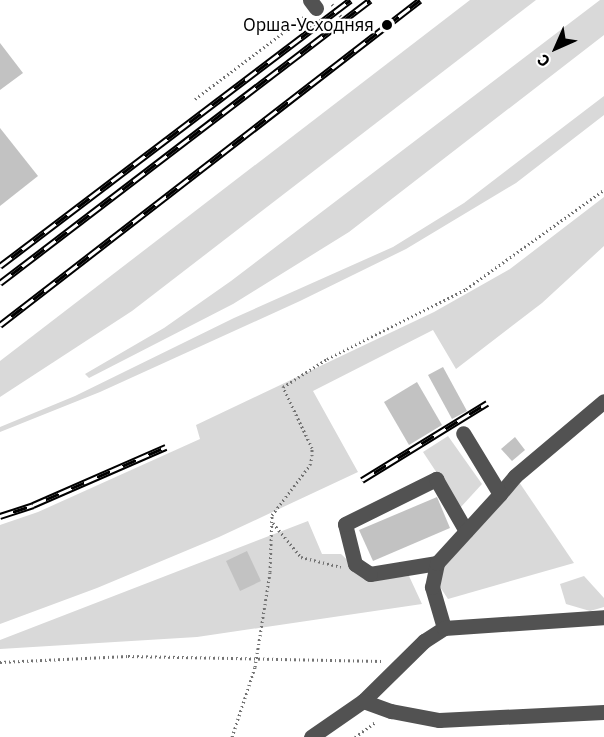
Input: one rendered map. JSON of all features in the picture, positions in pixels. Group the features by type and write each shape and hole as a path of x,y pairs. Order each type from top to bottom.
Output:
{"street":[{"path":"444,628 432,587 437,563 515,476 604,401"},
{"path":"463,433 500,494"},
{"path":"437,563 370,573 355,564 345,524 436,479 466,531"},
{"path":"311,737 363,701 424,641 444,628 604,617"},
{"path":"363,701 391,711 439,720 604,712"}],"path":[{"path":"195,99 318,3 349,27"},
{"path":"231,737 256,660 270,573 272,515 310,465 312,456 312,448 283,387 327,359 466,289 604,190"},
{"path":"272,522 301,557 328,565 364,570"},
{"path":"0,662 128,656 404,662"},
{"path":"355,737 391,711"}],"shaded area":[{"path":"470,0 536,0 132,311 0,397 0,361"},
{"path":"600,0 604,0 604,35 349,232 233,304 89,378 85,374 164,328 231,281"},
{"path":"604,96 604,115 516,183 406,249 300,301 100,392 0,432 0,427 75,396 234,318 393,247 464,203"},
{"path":"604,197 604,246 542,303 456,369 433,330 313,391 358,472 219,537 97,588 0,624 0,525 38,512 200,439 196,425 434,312 510,269"},
{"path":"448,436 482,484 460,508 423,452"},
{"path":"519,482 574,563 448,599 440,587 442,564"},
{"path":"308,521 322,554 341,554 368,580 409,576 422,604 197,637 0,649 0,640"},
{"path":"584,576 604,598 604,607 590,611 566,604 560,584"}],"building":[{"path":"0,43 23,73 0,90"},
{"path":"0,128 38,176 0,206"},
{"path":"443,367 467,411 452,419 428,375"},
{"path":"417,382 442,425 409,445 384,402"},
{"path":"515,437 525,450 512,461 501,449"},
{"path":"437,497 450,528 373,561 359,530"},
{"path":"247,551 261,581 240,591 226,561"}],"railway":[{"path":"0,266 350,0"},
{"path":"0,283 370,0"},
{"path":"0,325 420,0"},
{"path":"362,480 487,403"},
{"path":"0,516 33,505 166,447"}],"place":[{"name":"Орша-Усходняя","path":"387,25"}]}
